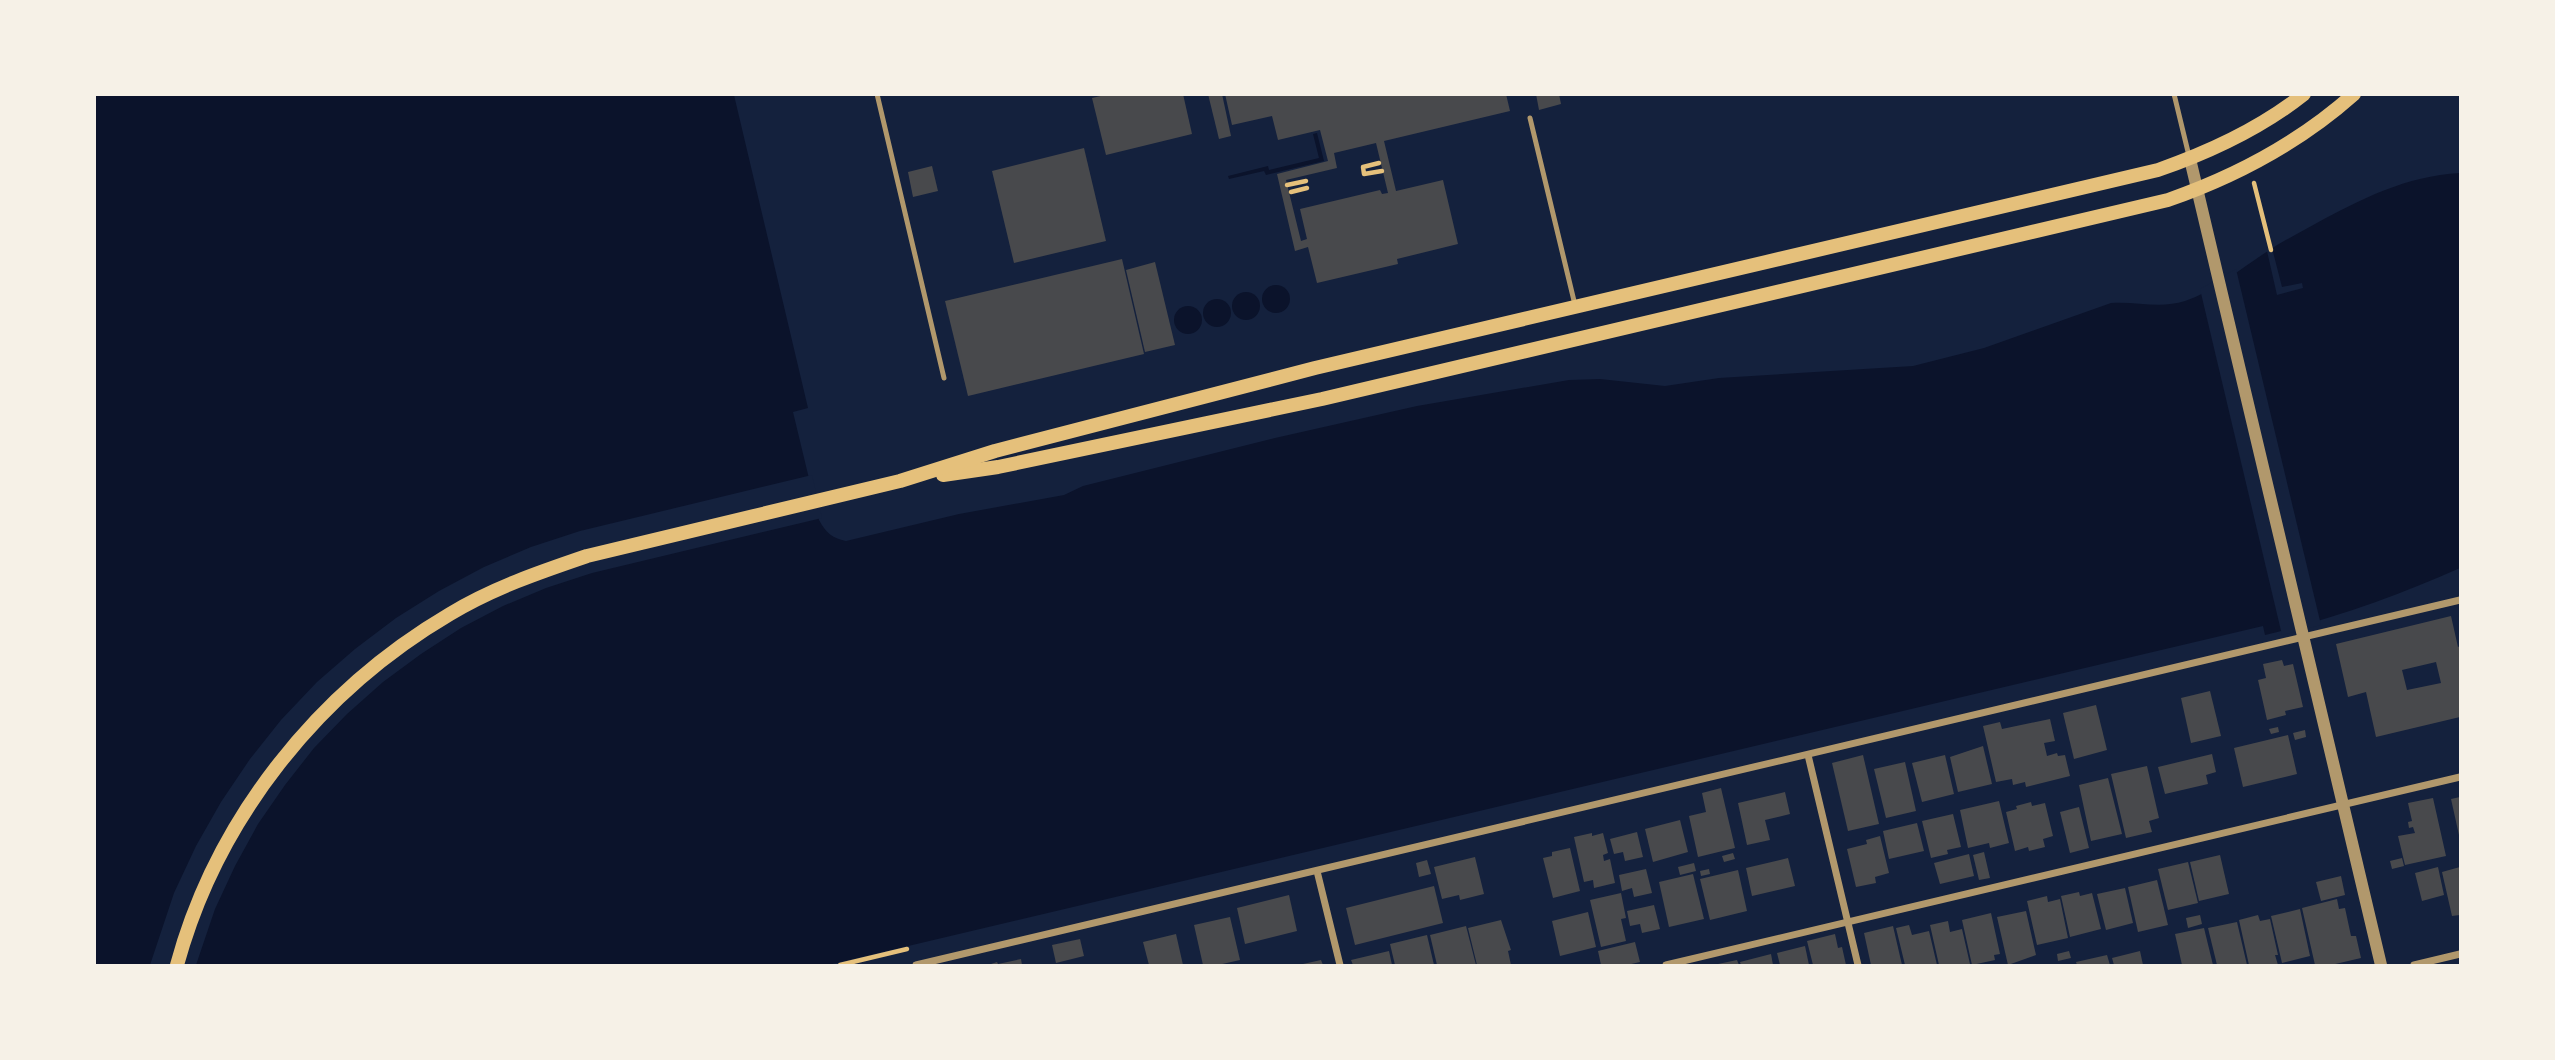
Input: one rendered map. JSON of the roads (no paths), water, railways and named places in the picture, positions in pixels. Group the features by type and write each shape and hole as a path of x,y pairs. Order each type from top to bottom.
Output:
{"main road":[{"path":"177,965 198,903 219,858 243,815 301,737 371,668 410,639 495,590 540,571 587,556 900,481 995,451 1275,378 2158,170 2228,142 2304,94"},
{"path":"900,481 998,467 1322,399 2168,200 2241,171 2276,152 2354,94"}],"street":[{"path":"2190,159 2381,965"},
{"path":"916,965 1808,755 2302,634 2460,600"},
{"path":"1808,755 1858,965"},
{"path":"1666,965 2460,777"},
{"path":"1317,871 1340,965"},
{"path":"2414,965 2460,954"}],"lane":[{"path":"877,94 944,378"},
{"path":"2174,94 2190,159"},
{"path":"1530,118 1576,307"}],"water":[{"path":"94,95 734,95 808,408 793,412 819,520 830,534 846,541 959,514 1064,495 1083,486 1417,406 1569,380 1600,379 1665,386 1719,378 1913,366 1984,348 2111,303 2157,305 2185,301 2217,285 2285,240 2384,190 2421,179 2460,173 2460,568 2364,606 2265,635 2263,626 828,965 95,965"},
{"path":"1317,133 1324,161 1266,175 1264,171 1229,179 1228,176 1268,166 1269,170 1319,158 1313,134"},
{"path":"1276,285 1286,289 1290,299 1286,309 1276,313 1266,309 1262,299 1266,289"},
{"path":"1246,292 1256,296 1260,306 1256,316 1246,320 1236,316 1232,306 1236,296"},
{"path":"1217,299 1227,303 1231,313 1227,323 1217,327 1207,323 1203,313 1207,303"},
{"path":"1188,306 1198,310 1202,320 1198,330 1188,334 1178,330 1174,320 1178,310"}]}
